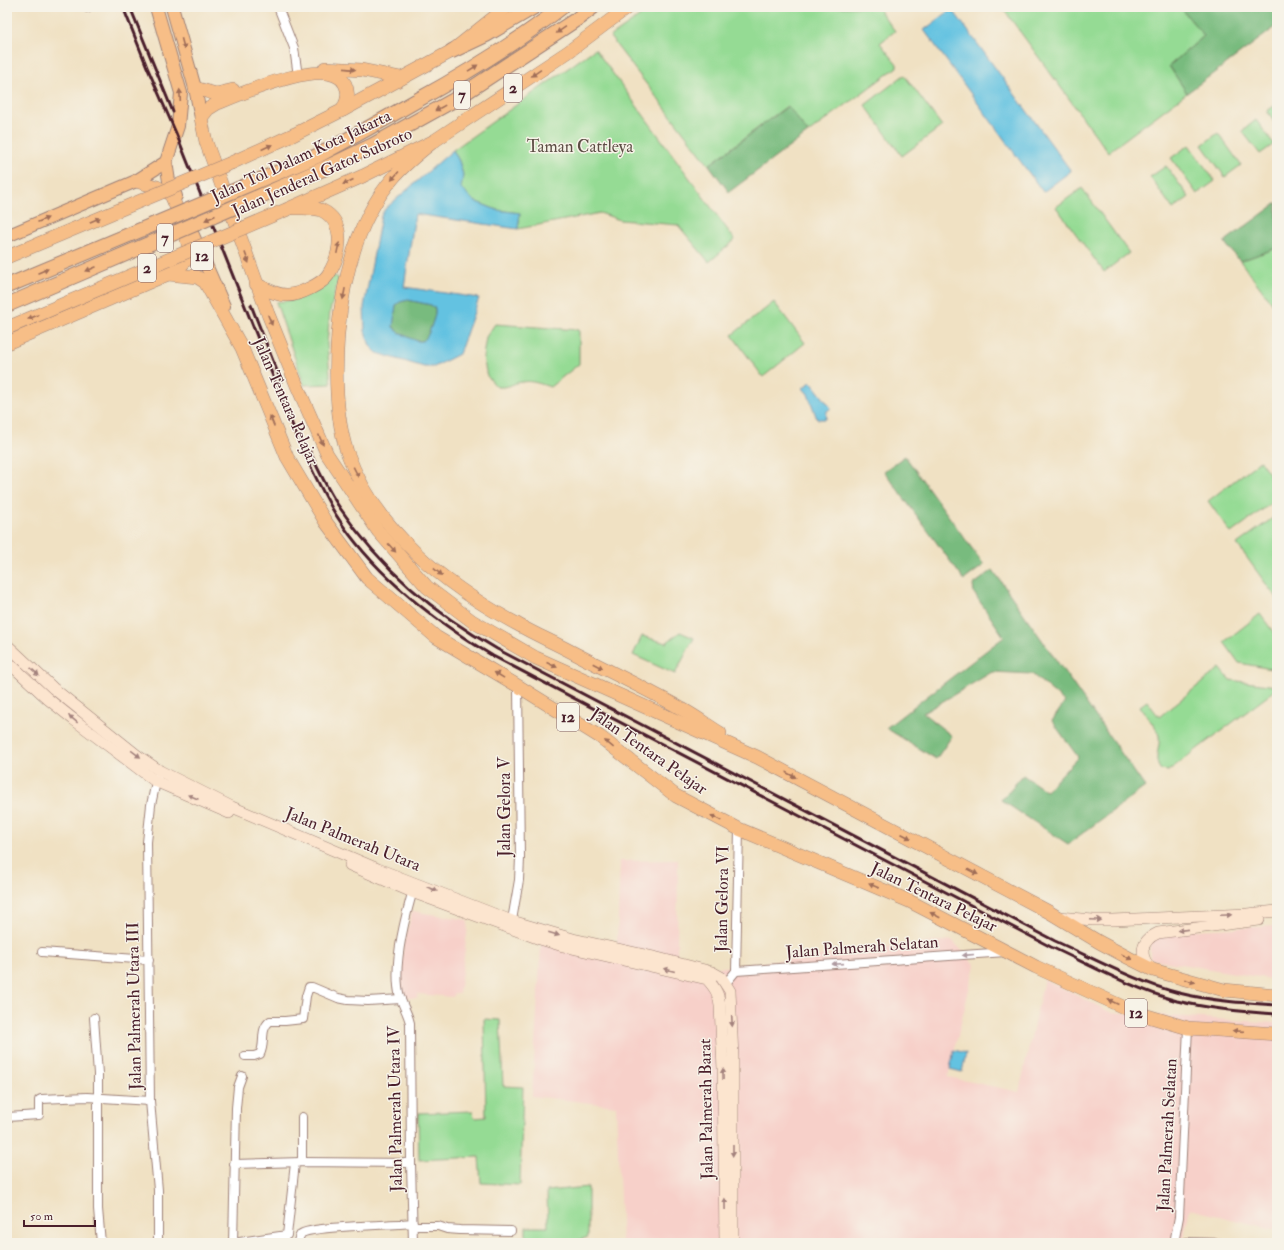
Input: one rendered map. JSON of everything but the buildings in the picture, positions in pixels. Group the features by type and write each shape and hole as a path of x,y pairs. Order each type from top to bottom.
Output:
{"highway":[{"path":"452,51 507,7"},
{"path":"7,257 231,163 295,134 343,110 452,51 486,35 534,7"},
{"name":"Jalan Tol Dalam Kota Jakarta","path":"7,286 317,156 352,138 455,79 533,30 562,7"},
{"name":"Jalan Tol Dalam Kota Jakarta","path":"7,305 323,169 373,145 454,100 593,7"},
{"name":"Jalan Jenderal Gatot Subroto","path":"7,328 363,176 434,141 568,52 628,7"},
{"path":"195,88 216,94 224,93 251,83 298,73 334,68 349,69 401,78"},
{"path":"201,118 208,109 216,104 298,73 325,74 337,76 343,80 348,98 343,110"},
{"name":"Jalan Tentara Pelajar","path":"201,118 206,142 256,284 298,388 327,454 378,531 427,587 472,621 536,658 757,757 1057,916 1099,942 1153,970 1224,990 1277,995"},
{"path":"434,141 403,167 375,203 355,247 349,271 338,331 337,393 343,436 354,468 373,502 391,527 405,542 438,572 481,603 518,625 683,709 757,757"},
{"path":"7,343 168,274 179,268 187,259 188,244 183,223 171,195 157,187 136,181"},
{"path":"256,284 272,292 287,296 298,293 316,285 327,276 334,262 340,235 337,225 332,218 321,210 289,208"},
{"path":"168,274 197,277 205,282 242,348"},
{"name":"Jalan Tentara Pelajar","path":"242,348 287,457 325,521 366,578 436,637 518,686 600,738 676,796 739,829 910,902 1006,952 1134,1012 1188,1028 1277,1034"},
{"path":"378,531 391,527"}],"main road":[{"path":"7,236 136,181 166,162 178,126 181,93 156,7"},
{"path":"172,7 195,88 201,118"},
{"name":"Jalan Tentara Pelajar","path":"166,162 169,180 242,348"},
{"name":"Jalan Palmerah Utara","path":"7,645 54,688 98,724 111,742"},
{"name":"Jalan Palmerah Utara","path":"7,661 48,699 92,734 138,756 158,776 232,807 258,822 350,861 511,925 573,939 654,961 707,979"},
{"path":"92,734 98,724"},
{"path":"1057,916 1093,920 1113,920 1247,914 1277,911"},
{"path":"1153,970 1146,964 1143,957 1145,942 1150,936 1158,933 1277,918"},
{"name":"Jalan Palmerah Utara","path":"654,961 712,972 721,977 726,983"},
{"name":"Jalan Palmerah Barat","path":"707,979 716,989 719,996 720,1006 723,1068 725,1243"},
{"name":"Jalan Palmerah Barat","path":"726,983 730,991 733,1058 733,1243"}],"street":[{"path":"278,7 292,41 298,73"},
{"name":"Jalan Gelora V","path":"511,925 519,880 520,858 518,686"},
{"name":"Jalan Palmerah Utara III","path":"158,776 151,805 147,842 150,1101 158,1190 158,1243"},
{"name":"Jalan Gelora VI","path":"736,971 739,829"},
{"name":"Jalan Palmerah Utara IV","path":"413,1243 410,1023 401,999 397,967 414,887"},
{"path":"42,952 148,960"},
{"name":"Jalan Palmerah Selatan","path":"736,971 1006,952"},
{"path":"726,983 736,971"},
{"path":"245,1056 260,1054 262,1050 264,1029 270,1021 303,1019 306,996 309,987 338,998 355,1001 401,999"},
{"path":"94,1018 98,1098 98,1209 101,1243"},
{"name":"Jalan Palmerah Selatan","path":"1174,1243 1179,1217 1188,1028"},
{"path":"242,1076 238,1087 236,1108 233,1242 287,1235 298,1162 302,1117"},
{"path":"7,1117 38,1115 41,1099 98,1098 150,1101"},
{"path":"234,1164 298,1162 411,1163"},
{"path":"298,1243 301,1234 347,1227 413,1224 438,1226 456,1230 510,1231"},
{"path":"1186,1243 1222,1243"}],"shaded area":[{"path":"678,860 677,956 716,968 952,940 975,965 948,1077 1019,1092 1044,979 1110,1012 1277,1023 1277,1230 1190,1209 1182,1243 622,1243 616,1106 532,1096 542,929 617,943 620,861"},
{"path":"412,911 468,920 459,994 454,993 453,997 418,994 417,998 401,997 403,949"},
{"path":"1277,926 1277,980 1150,959 1150,932"}],"green space":[{"path":"653,7 877,7 895,31 880,43 897,64 897,67 808,133 787,106 709,165 610,37"},
{"path":"1002,7 1180,7 1204,36 1169,66 1187,93 1108,152"},
{"path":"1180,7 1277,7 1277,26 1187,93 1169,66 1204,36"},
{"name":"Taman Cattleya","path":"595,49 735,240 709,262 678,225 620,220 600,213 518,229 520,213 497,210 474,201 460,188 463,175 459,161 453,150"},
{"path":"904,75 942,126 902,156 865,105"},
{"path":"1277,104 1277,125 1267,111"},
{"path":"788,106 808,133 729,192 709,165"},
{"path":"1256,120 1274,144 1260,154 1242,131"},
{"path":"1218,133 1241,165 1225,177 1202,145"},
{"path":"1189,145 1215,181 1197,194 1171,158"},
{"path":"1166,166 1189,197 1173,209 1150,177"},
{"path":"1082,188 1129,253 1104,272 1056,207"},
{"path":"1277,203 1277,248 1240,261 1224,242"},
{"path":"1277,248 1277,310 1240,261"},
{"path":"334,276 339,278 330,311 327,344 331,384 304,385 276,302 293,300"},
{"path":"408,300 431,305 435,308 434,318 429,333 422,341 406,336 397,331 393,326 396,305 400,302"},
{"path":"774,302 805,343 763,377 732,335"},
{"path":"495,324 579,330 579,364 550,387 525,382 505,387 497,387 487,376 483,357 486,337"},
{"path":"905,456 984,565 964,580 884,471"},
{"path":"1260,461 1277,484 1277,499 1231,533 1208,501"},
{"path":"1277,515 1277,599 1237,544"},
{"path":"993,570 1145,787 1068,844 1001,800 1023,775 1046,791 1078,757 1052,721 1065,702 1032,674 992,672 923,713 952,736 936,759 886,728 1004,637 974,593 973,585"},
{"path":"1260,614 1277,637 1277,670 1239,663 1224,642"},
{"path":"680,632 694,638 675,674 633,655 642,636 666,643"},
{"path":"1220,668 1230,680 1276,686 1277,689 1168,771 1161,770 1157,762 1159,736 1154,725 1140,706 1147,701 1159,717"},
{"path":"484,1019 500,1020 503,1086 523,1087 520,1185 481,1183 479,1157 419,1160 418,1113 473,1111 474,1118 486,1117"},
{"path":"588,1187 588,1237 570,1243 526,1243 526,1227 548,1227 547,1191"}],"water":[{"path":"952,9 1071,171 1043,192 924,30"},
{"path":"453,150 459,161 463,175 461,188 474,201 497,210 520,213 518,229 415,214 404,287 479,298 459,354 434,367 424,367 377,353 370,346 365,331 364,307 381,216 385,209","holes":["408,300 431,305 435,308 434,318 427,337 422,341 411,339 393,327 396,305 400,302"]},
{"path":"811,382 831,408 827,411 826,419 817,419 808,394 803,388"},
{"path":"954,1050 966,1053 962,1072 950,1069"}],"railway":[{"path":"123,7 176,133 300,444 321,489 351,537 368,557 406,594 448,627 493,656 1051,947 1129,984 1177,1001 1227,1010 1277,1014"},
{"path":"130,7 173,112"},
{"path":"251,305 281,381"},
{"path":"310,452 340,508 373,551 391,570 410,588 451,620 497,649 1055,941 1116,970 1148,983 1191,996 1277,1005"}]}
